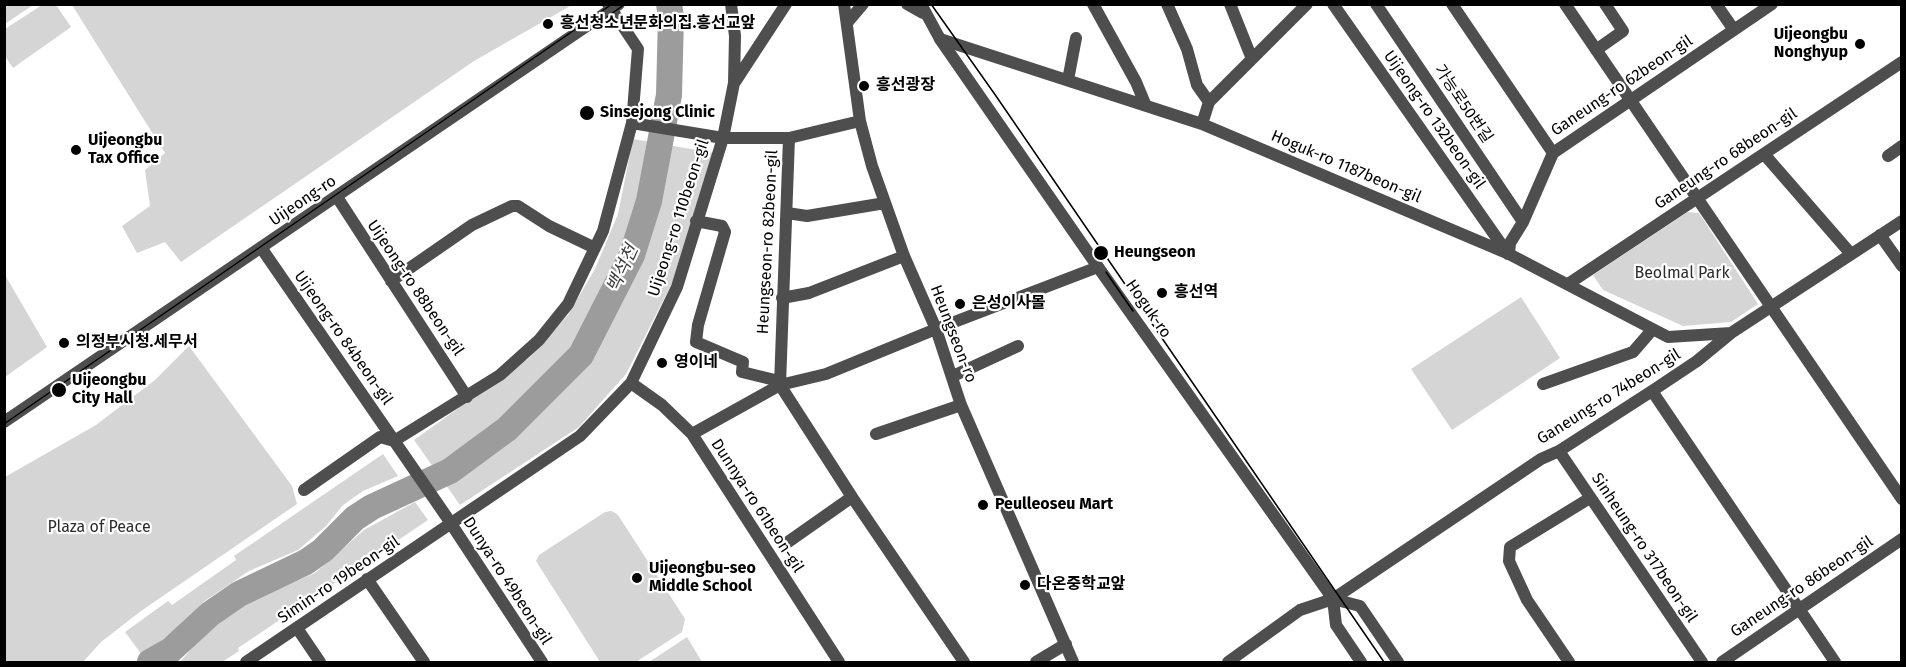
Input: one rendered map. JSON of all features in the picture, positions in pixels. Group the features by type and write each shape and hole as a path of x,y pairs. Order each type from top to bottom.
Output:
{"street":[{"name":"Uijeong-ro 110beon-gil","path":"449,521 580,436 631,383 677,287 723,138 734,83 735,36 731,4"},
{"path":"734,83 786,4"},
{"name":"Heungseon-ro","path":"844,4 860,121 885,203 904,256 936,329 961,405 1073,663"},
{"path":"847,22 862,4"},
{"path":"907,4 922,9"},
{"path":"1093,4 1136,82 1146,106"},
{"path":"1167,4 1187,49 1197,85 1209,102"},
{"path":"1230,4 1252,59"},
{"path":"1202,124 1209,102 1307,4"},
{"name":"Uijeong-ro 132beon-gil","path":"1333,4 1509,254"},
{"name":"가능로50번길","path":"1376,4 1523,222"},
{"path":"1452,4 1553,153"},
{"path":"1565,4 1902,499"},
{"path":"1596,50 1623,31 1605,4"},
{"path":"1716,4 1734,30"},
{"name":"Ganeung-ro 62beon-gil","path":"1509,254 1510,243 1523,222 1553,153 1772,4"},
{"path":"303,490 380,437 396,443 500,375 540,340 568,304 603,231 632,123 638,49 612,6"},
{"name":"Uijeong-ro","path":"4,423 338,197 612,6"},
{"name":"Hoguk-ro","path":"922,9 940,39 1098,267 1333,599 1336,625 1361,663"},
{"path":"1068,80 1076,38"},
{"name":"Hoguk-ro 1187beon-gil","path":"940,39 1202,124 1509,254 1668,337 1731,333"},
{"name":"Ganeung-ro 68beon-gil","path":"1568,284 1902,63"},
{"name":"Heungseon-ro 82beon-gil","path":"779,383 789,138 860,121"},
{"path":"632,123 723,138 789,138"},
{"path":"1888,156 1902,146"},
{"path":"1764,154 1851,254"},
{"name":"Uijeong-ro 88beon-gil","path":"338,197 467,397"},
{"path":"787,213 807,216 885,203"},
{"path":"391,281 472,225 512,206 518,206 549,226 595,248"},
{"name":"Ganeung-ro 74beon-gil","path":"1228,663 1300,610 1333,599 1541,459 1559,451 1652,392 1697,361 1731,333 1902,220"},
{"path":"696,221 722,225 725,232 698,325 696,342 742,362 742,372 779,383 852,497 964,663"},
{"path":"1880,235 1902,266"},
{"name":"Uijeong-ro 84beon-gil","path":"262,249 449,521"},
{"path":"782,298 809,294 904,256"},
{"path":"692,434 779,383 826,374 1098,267"},
{"path":"1543,384 1633,352 1652,330"},
{"path":"953,376 1018,346"},
{"name":"Dunnya-ro 61beon-gil","path":"631,383 662,405 692,434 839,663"},
{"path":"1652,392 1835,663"},
{"path":"876,434 961,405"},
{"name":"Sinheung-ro 317beon-gil","path":"1559,451 1702,663"},
{"path":"788,542 852,497"},
{"path":"1569,663 1527,600 1509,561 1510,548 1590,498"},
{"name":"Simin-ro 19beon-gil","path":"246,663 449,521"},
{"name":"Dunya-ro 49beon-gil","path":"449,521 542,663"},
{"name":"Ganeung-ro 86beon-gil","path":"1722,663 1902,539"},
{"path":"367,579 424,663"},
{"path":"1333,599 1360,606 1398,663"},
{"path":"297,628 320,663"},
{"path":"1036,663 1066,644"}],"green space":[{"path":"5,4 33,4 33,5 5,24"},
{"path":"42,5 56,5 71,27 13,68 5,56 5,29"},
{"path":"72,5 572,5 474,61 181,262 165,242 137,253 122,226 150,206 145,170 165,153"},
{"path":"633,139 714,153 673,281 626,374 579,427 460,505 414,440 530,357 568,315 595,269 618,214"},
{"name":"Beolmal Park","path":"1688,212 1699,213 1758,304 1731,322 1683,326 1603,290 1593,275"},
{"path":"5,275 47,347 4,377"},
{"path":"1521,297 1560,358 1452,430 1411,369"},
{"name":"Plaza of Peace","path":"189,346 292,486 297,504 141,611 101,642 83,662 5,662 5,477 96,425 155,380"},
{"path":"383,454 398,476 363,491 343,505 326,526 298,550 249,571 203,602 184,624 142,655 125,632 168,601 172,605 236,560 234,556"},
{"path":"415,502 428,520 238,648 239,651 222,662 180,662 213,624 240,605 315,573 364,530"},
{"path":"612,511 618,515 685,619 682,632 636,662 600,662 536,561 539,555 605,512"},
{"path":"687,637 702,662 649,662"}],"waterway":[{"name":"백석천","path":"150,662 171,650 210,614 239,594 306,562 323,550 355,518 372,507 450,471 507,429 581,355 632,255 649,201 669,95 671,17 669,4"}],"tram line":[{"path":"4,424 612,4"},
{"path":"607,17 625,4"},
{"path":"931,4 1384,662"},
{"path":"1106,272 1133,311"}],"place":[{"name":"흥선청소년문화의집.흥선교앞","path":"548,24"},
{"name":"Uijeongbu Nonghyup","path":"1860,44"},
{"name":"흥선광장","path":"864,86"},
{"name":"Sinsejong Clinic","path":"587,113"},
{"name":"Uijeongbu Tax Office","path":"76,150"},
{"name":"Heungseon","path":"1101,253"},
{"name":"흥선역","path":"1162,293"},
{"name":"은성이사몰","path":"960,304"},
{"name":"의정부시청.세무서","path":"64,343"},
{"name":"영이네","path":"662,363"},
{"name":"Uijeongbu City Hall","path":"59,390"},
{"name":"Peulleoseu Mart","path":"983,505"},
{"name":"Uijeongbu-seo Middle School","path":"637,578"},
{"name":"다온중학교앞","path":"1025,585"}]}
